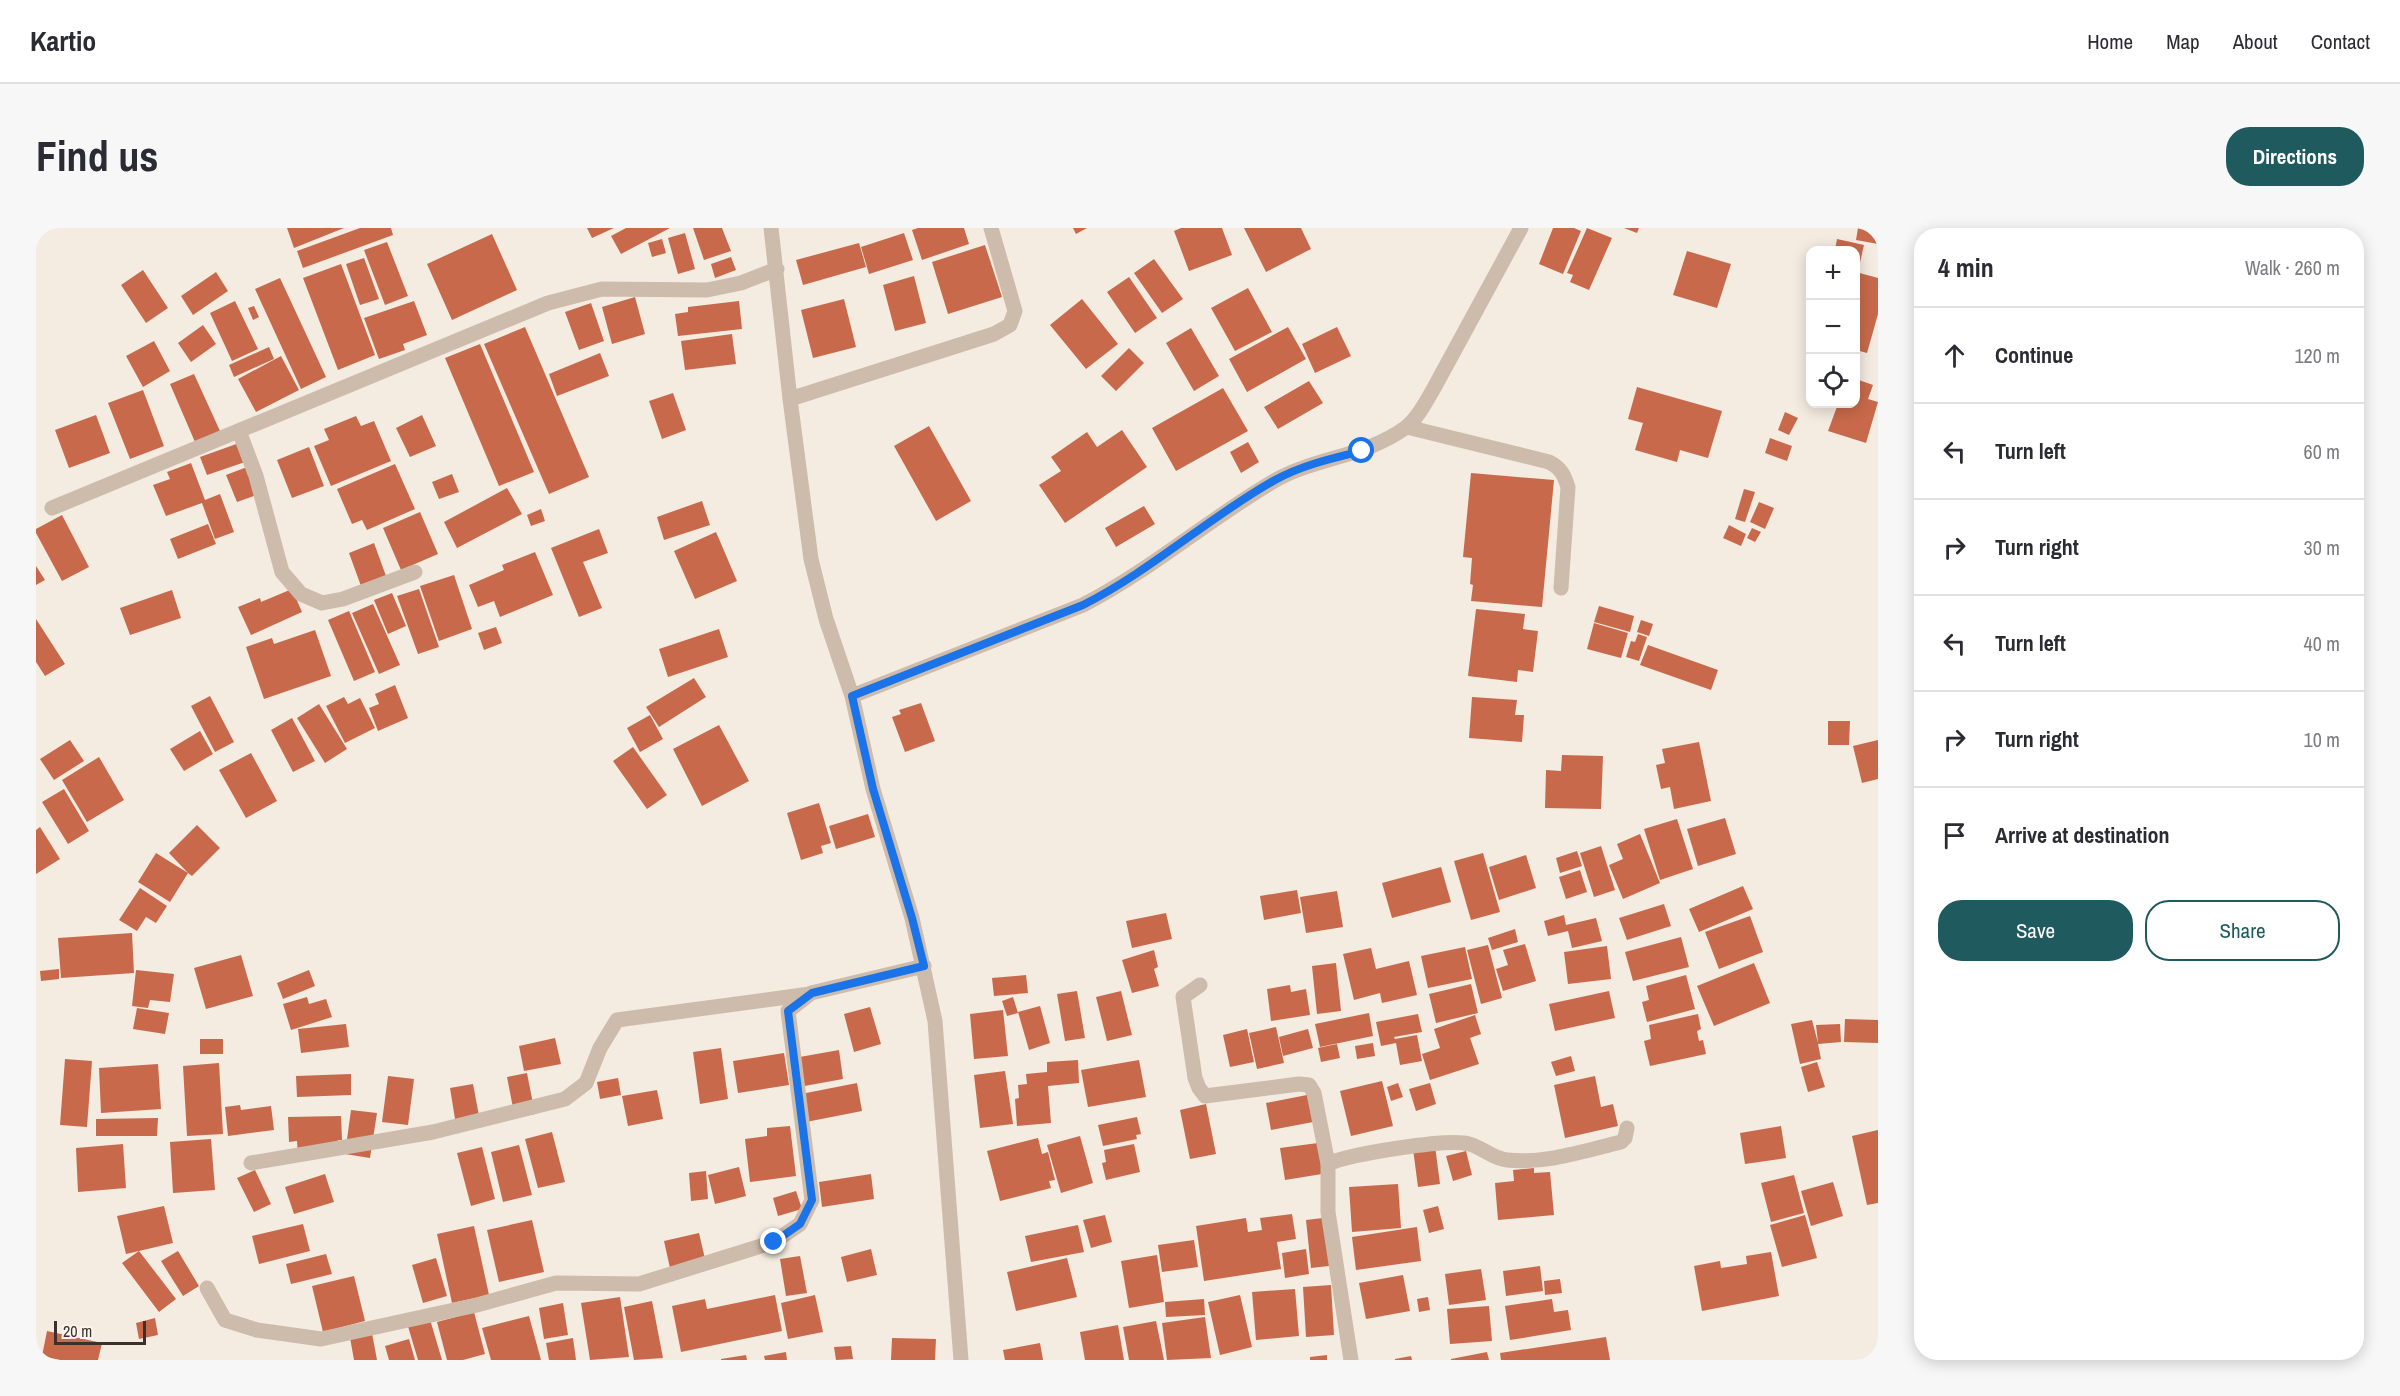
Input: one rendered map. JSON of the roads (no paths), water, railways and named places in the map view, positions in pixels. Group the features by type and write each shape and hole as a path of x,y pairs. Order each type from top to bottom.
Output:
{"street":[{"path":"771,228 811,559 826,619 852,696 873,789 912,918 935,1021 961,1360"},
{"path":"790,399 994,334 1010,325 1015,311 991,228"},
{"path":"852,696 1083,605 1113,590 1275,480 1299,469 1382,443 1407,427 1424,406 1521,228"},
{"path":"52,508 548,303 602,289 707,290 741,283 777,269"},
{"path":"1407,427 1558,466 1568,487 1561,588"},
{"path":"239,431 255,476 282,572 301,594 322,603 343,599 415,572"},
{"path":"250,1163 433,1132 565,1099 586,1083 600,1048 617,1020 812,993 924,966"},
{"path":"1200,985 1183,997 1199,1088 1205,1096 1288,1085 1309,1085 1314,1093 1328,1164 1328,1212 1351,1360"},
{"path":"207,1288 225,1320 257,1330 321,1339 477,1305 556,1283 639,1284 774,1242 800,1224 812,1200 788,1011 812,993"},
{"path":"1328,1164 1339,1159 1366,1154 1453,1141 1470,1144 1505,1160 1544,1160 1621,1142 1625,1138 1627,1128"}]}
